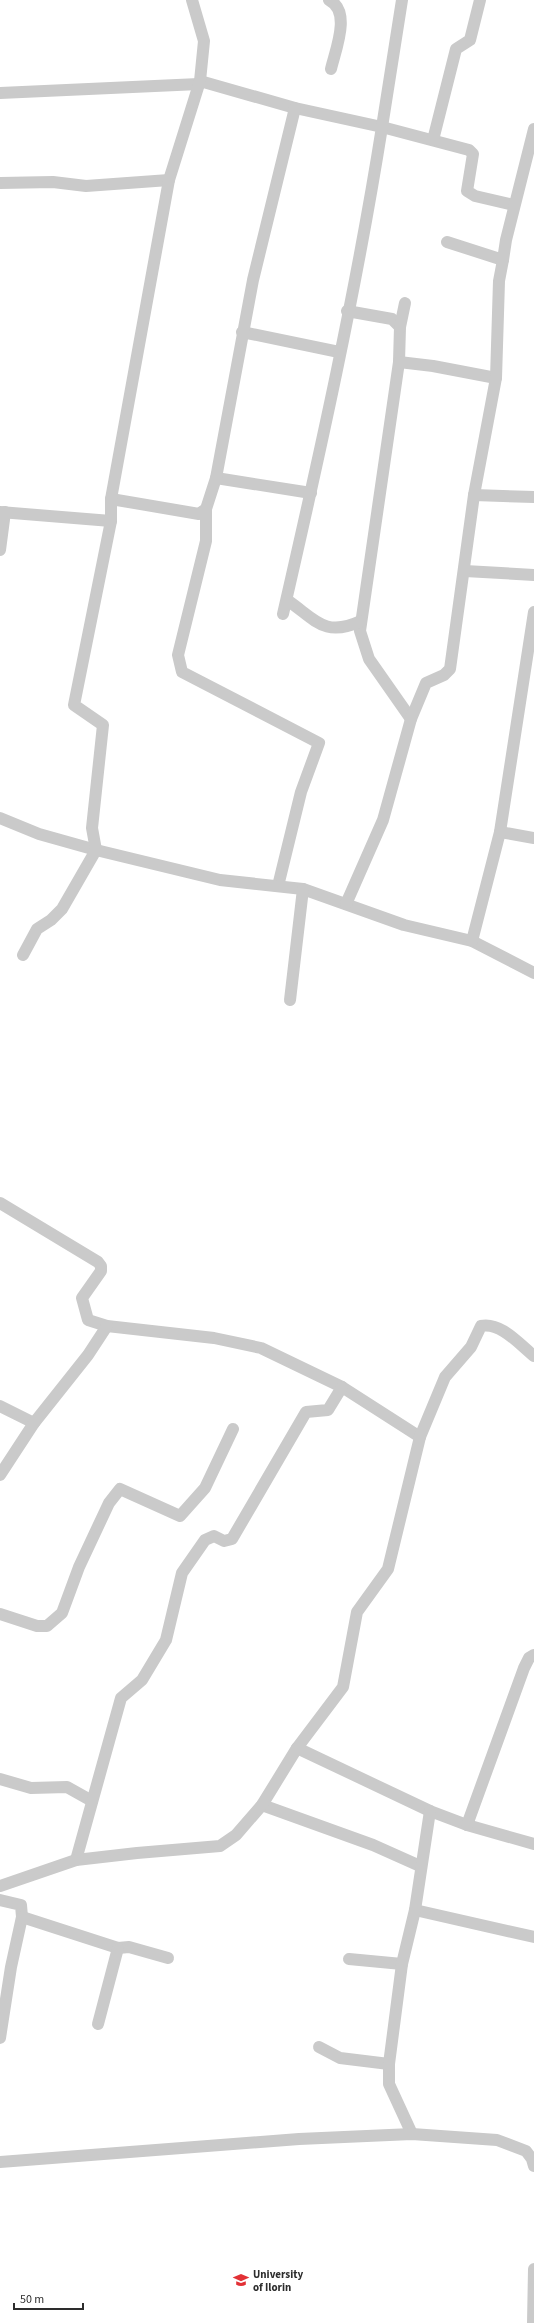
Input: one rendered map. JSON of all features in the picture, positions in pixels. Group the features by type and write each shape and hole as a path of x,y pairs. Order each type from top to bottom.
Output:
{"street":[{"path":"24,955 37,929 51,920 62,909 96,850 92,828 103,724 74,704 111,521 111,499 169,180 200,82 204,41 192,0"},
{"path":"329,0 334,3 341,16 341,24 331,69"},
{"path":"283,614 311,493 347,311 382,127 402,0"},
{"path":"433,140 456,49 470,40 480,0"},
{"path":"0,93 200,82 295,108 382,127 469,150 473,154 467,187 470,194 514,205"},
{"path":"278,886 301,792 319,743 182,672 178,655 206,541 206,509 216,478 242,332 295,108"},
{"path":"346,904 383,820 411,719 426,683 444,674 450,669 465,571 474,495 496,378 498,312 502,260 514,205 534,129"},
{"path":"0,184 53,182 86,186 169,180"},
{"path":"447,242 502,260"},
{"path":"405,303 400,327 399,362 360,631 369,659 411,719"},
{"path":"347,311 392,319 400,327"},
{"path":"242,332 339,352"},
{"path":"399,362 433,366 496,378"},
{"path":"216,478 311,493"},
{"path":"474,495 534,497"},
{"path":"111,499 199,514 206,509"},
{"path":"0,550 2,512 111,521"},
{"path":"465,571 534,575"},
{"path":"286,600 319,625 340,628 361,621"},
{"path":"472,942 500,832 534,612"},
{"path":"0,818 39,834 96,850 220,880 303,889 404,925 472,942 534,973"},
{"path":"500,832 534,838"},
{"path":"290,1000 303,889"},
{"path":"0,1203 98,1262 101,1266 101,1271 82,1298 88,1320 107,1326 214,1338 261,1348 342,1387 420,1437"},
{"path":"0,1886 76,1860 137,1852 220,1846 236,1835 262,1805 297,1748 343,1687 357,1612 388,1569 420,1437 446,1377 471,1347 481,1326 488,1325 498,1327 534,1356"},
{"path":"0,1475 34,1423 88,1356 107,1326"},
{"path":"76,1860 121,1698 142,1680 166,1640 182,1573 205,1540 214,1536 224,1541 232,1539 306,1412 328,1410 342,1387"},
{"path":"0,1406 34,1423"},
{"path":"0,1614 37,1626 47,1626 54,1621 62,1613 79,1567 109,1503 120,1489 180,1516 205,1488 233,1429"},
{"path":"468,1825 524,1668 529,1658 534,1655"},
{"path":"297,1748 430,1811 468,1825 534,1844"},
{"path":"0,1779 31,1788 67,1787 92,1801"},
{"path":"262,1805 373,1845 420,1866"},
{"path":"412,2134 389,2084 389,2064 402,1964 414,1910 430,1811"},
{"path":"0,1900 21,1905 22,1917 5,1968 0,2038"},
{"path":"414,1910 534,1937"},
{"path":"22,1917 118,1948 130,1947 168,1958"},
{"path":"98,2024 118,1948"},
{"path":"348,1959 402,1964"},
{"path":"320,2047 340,2058 389,2064"},
{"path":"0,2162 299,2139 412,2134 497,2140 526,2151 532,2159 534,2166"},
{"path":"533,2323 534,2269"}],"place":[{"name":"University of Ilorin","path":"241,2280"}]}
